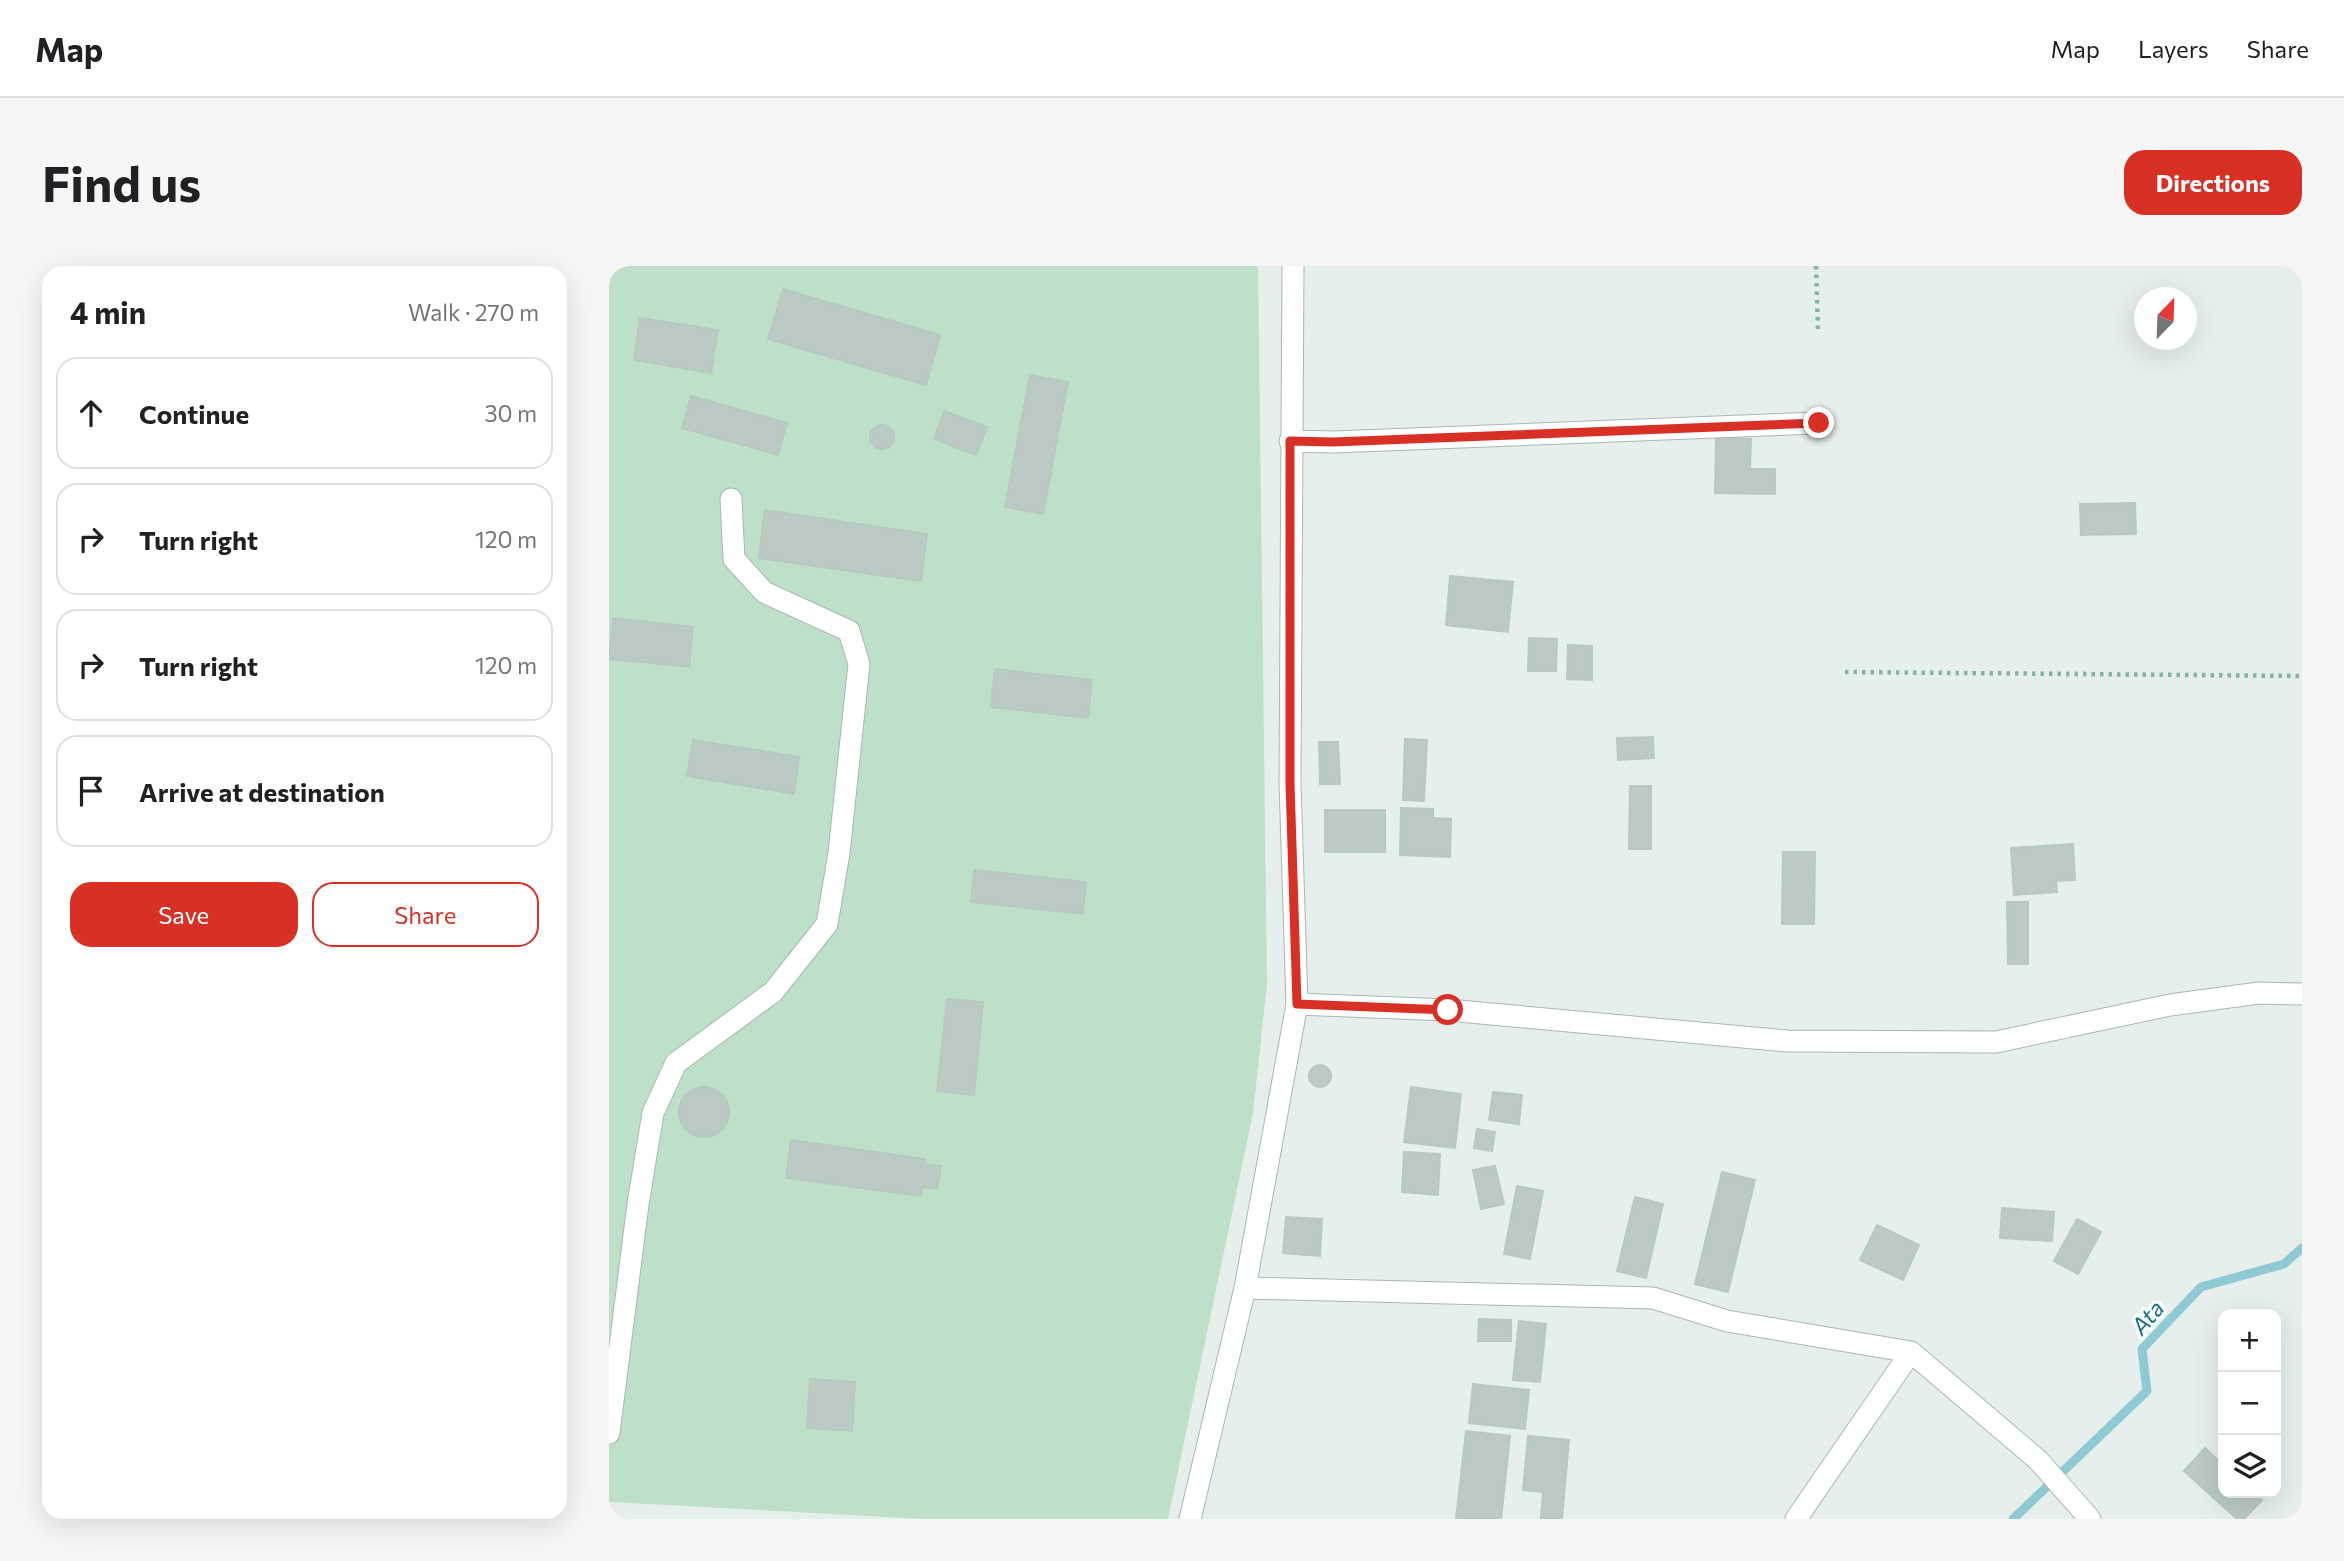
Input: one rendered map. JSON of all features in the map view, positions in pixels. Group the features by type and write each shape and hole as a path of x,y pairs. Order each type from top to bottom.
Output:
{"street":[{"path":"1190,1519 1245,1288 1297,1004 1290,783 1293,266"},
{"path":"1290,441 1333,442 1819,423"},
{"path":"609,1433 638,1204 653,1113 676,1063 773,992 827,924 839,853 859,664 856,653 849,631 764,592 734,559 731,499"},
{"path":"1297,1004 1448,1010 1787,1041 1996,1042 2170,1005 2259,993 2302,994"},
{"path":"1245,1288 1653,1298 1727,1321 1911,1352 2038,1460 2090,1519"},
{"path":"1796,1519 1911,1352"}],"path":[{"path":"1816,266 1818,330"},
{"path":"1845,672 2302,676"}],"green space":[{"path":"609,266 1258,266 1267,984 1253,1113 1168,1519 925,1519 609,1502"}],"building":[{"path":"783,289 940,335 926,385 768,339"},
{"path":"640,318 718,330 711,373 634,360"},
{"path":"1030,375 1068,382 1043,514 1005,507"},
{"path":"691,396 787,423 778,455 682,428"},
{"path":"944,411 987,427 976,455 934,439"},
{"path":"877,425 887,425 894,432 894,442 887,449 877,449 870,442 870,432"},
{"path":"1716,438 1751,439 1750,469 1775,469 1775,494 1715,493"},
{"path":"2135,503 2136,534 2081,535 2080,504"},
{"path":"765,510 927,534 921,581 759,558"},
{"path":"1450,576 1513,582 1508,632 1446,625"},
{"path":"613,618 693,627 689,667 609,659"},
{"path":"1529,638 1557,639 1556,671 1528,671"},
{"path":"1568,645 1592,646 1592,680 1567,679"},
{"path":"995,669 1092,680 1088,718 991,707"},
{"path":"1653,737 1654,758 1618,760 1617,738"},
{"path":"1405,739 1427,740 1424,801 1403,800"},
{"path":"693,740 799,757 794,794 687,776"},
{"path":"1319,742 1338,742 1340,784 1320,784"},
{"path":"1630,786 1651,786 1651,849 1629,849"},
{"path":"1401,808 1433,809 1433,818 1451,819 1450,857 1400,855"},
{"path":"1325,810 1385,810 1385,852 1325,852"},
{"path":"2073,844 2075,880 2056,881 2057,892 2014,895 2011,848"},
{"path":"1783,852 1815,852 1814,924 1782,924"},
{"path":"974,870 1086,882 1083,914 971,902"},
{"path":"2007,902 2028,902 2028,964 2008,964"},
{"path":"947,999 983,1002 974,1095 937,1091"},
{"path":"1320,1065 1328,1068 1331,1076 1328,1084 1320,1087 1312,1084 1309,1076 1312,1068"},
{"path":"704,1087 721,1095 729,1112 721,1129 704,1137 687,1129 679,1112 687,1095"},
{"path":"1411,1087 1461,1094 1455,1148 1404,1142"},
{"path":"1493,1092 1522,1095 1519,1124 1489,1120"},
{"path":"1477,1129 1495,1132 1492,1151 1474,1148"},
{"path":"791,1140 925,1159 925,1164 941,1166 937,1189 922,1187 921,1196 786,1178"},
{"path":"1404,1152 1440,1154 1438,1195 1402,1192"},
{"path":"1495,1166 1504,1204 1481,1209 1473,1170"},
{"path":"1722,1172 1755,1180 1728,1292 1695,1284"},
{"path":"1517,1186 1543,1191 1530,1259 1504,1254"},
{"path":"1635,1197 1663,1204 1646,1278 1617,1271"},
{"path":"2002,1208 2054,1212 2052,1241 2000,1238"},
{"path":"1286,1217 1322,1219 1320,1256 1283,1253"},
{"path":"2077,1219 2101,1232 2078,1274 2054,1261"},
{"path":"1877,1225 1919,1245 1903,1280 1860,1260"},
{"path":"1479,1319 1511,1320 1511,1341 1478,1341"},
{"path":"1519,1321 1546,1324 1540,1382 1513,1380"},
{"path":"810,1379 855,1382 852,1431 807,1428"},
{"path":"1473,1384 1529,1390 1525,1429 1469,1423"},
{"path":"1466,1431 1510,1436 1501,1519 1456,1519"},
{"path":"1528,1436 1569,1440 1562,1519 1541,1519 1543,1492 1523,1490"},
{"path":"2205,1448 2218,1460 2218,1498 2262,1500 2244,1519 2237,1519 2184,1471"}],"waterway":[{"name":"Ata","path":"2013,1519 2147,1391 2142,1349 2201,1287 2284,1264 2302,1248"}],"route":[{"path":"1448,1010 1297,1004 1290,783 1290,441 1333,442 1819,423"}]}
